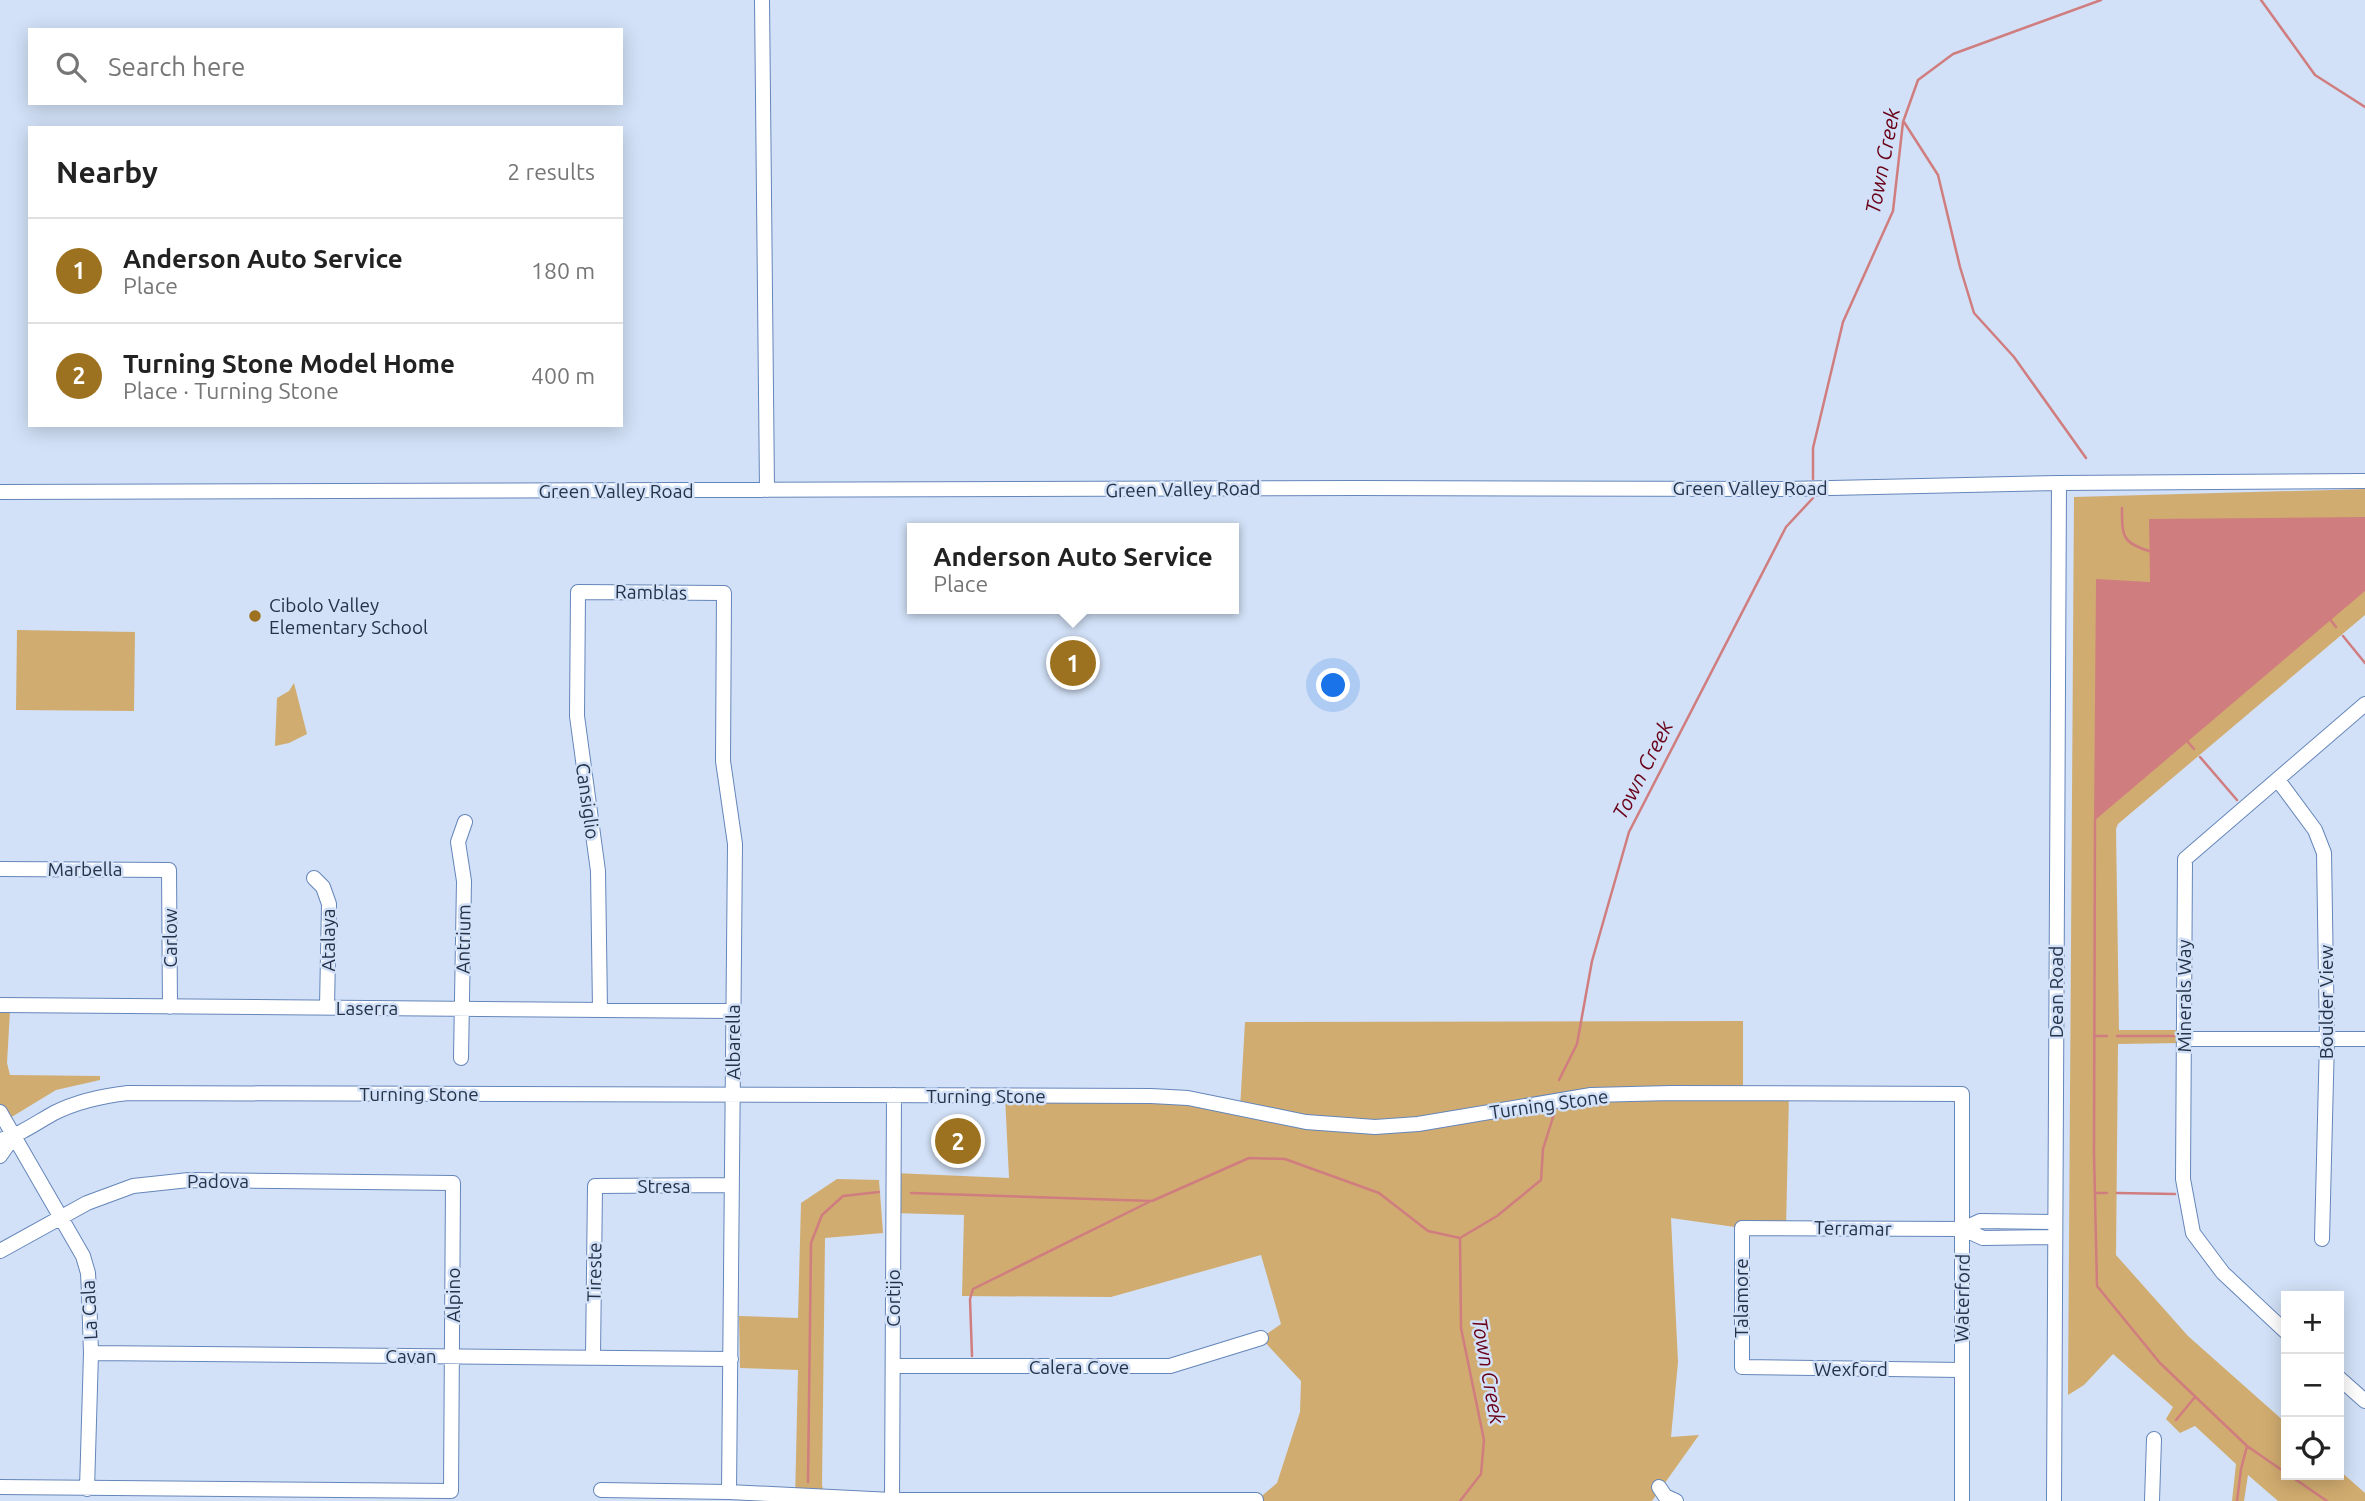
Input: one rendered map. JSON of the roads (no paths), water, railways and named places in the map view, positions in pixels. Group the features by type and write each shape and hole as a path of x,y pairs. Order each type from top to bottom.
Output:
{"street":[{"path":"762,0 767,490"},
{"name":"Green Valley Road","path":"0,492 1551,487 1786,489 2059,483 2365,481"},
{"name":"Dean Road","path":"2054,1501 2059,483"},
{"name":"Ramblas","path":"578,592 724,593"},
{"name":"Cansiglio","path":"578,592 577,716 598,872 600,1010"},
{"name":"Albarella","path":"724,593 723,761 735,844 729,1492"},
{"name":"Minerals Way","path":"2281,1327 2223,1273 2193,1233 2183,1179 2185,859 2365,704"},
{"name":"Boulder View","path":"2278,780 2315,830 2324,853 2326,1039 2322,1238"},
{"name":"Antrium","path":"461,1058 464,881 458,842 465,822"},
{"name":"Marbella","path":"0,869 169,870"},
{"name":"Carlow","path":"169,870 170,1007"},
{"name":"Atalaya","path":"314,878 323,887 329,904 327,1007"},
{"name":"Laserra","path":"0,1005 733,1010"},
{"path":"2184,1039 2365,1039"},
{"name":"Turning Stone","path":"0,1156 7,1138 77,1102 128,1093 1175,1097 1341,1126 1375,1127 1418,1124 1591,1095 1962,1094"},
{"name":"Waterford","path":"1962,1094 1962,1501"},
{"name":"Cortijo","path":"892,1500 894,1095"},
{"name":"La Cala","path":"0,1112 7,1138 60,1217 83,1256 88,1273 91,1353 87,1489"},
{"name":"Padova","path":"0,1251 87,1203 133,1186 189,1180 453,1183"},
{"name":"Alpino","path":"87,1489 452,1491 453,1183"},
{"name":"Stresa","path":"595,1186 732,1185"},
{"name":"Tireste","path":"593,1357 595,1186"},
{"name":"Terramar","path":"1963,1229 1980,1221 2055,1222"},
{"name":"Terramar","path":"1742,1228 1963,1229 1983,1238 2054,1237"},
{"name":"Talamore","path":"1742,1228 1742,1367"},
{"name":"Calera Cove","path":"893,1366 1170,1366 1261,1338"},
{"name":"Cavan","path":"91,1353 732,1359"},
{"name":"Wexford","path":"1742,1367 1961,1370"},
{"path":"2344,1382 2365,1401"},
{"path":"2152,1501 2154,1439"},
{"path":"0,1487 87,1489"},
{"path":"1659,1488 1665,1496 1676,1501"},
{"path":"601,1490 729,1492 892,1500 1256,1500"}],"waterway":[{"name":"Town Creek","path":"1813,479 1813,448 1843,322 1893,211 1903,122 1918,80 1953,54 2101,0"},
{"path":"2261,0 2315,75 2365,107"},
{"path":"1904,122 1938,175 1974,313 2014,357 2086,458"},
{"name":"Town Creek","path":"1559,1080 1577,1044 1592,961 1629,832 1786,527 1813,498"},
{"path":"2122,508 2122,526 2126,538 2152,552"},
{"path":"2329,618 2336,627"},
{"path":"2343,636 2365,663"},
{"path":"2187,741 2194,749"},
{"path":"2200,757 2237,800"},
{"path":"2095,819 2094,1153 2097,1286 2160,1363 2247,1446 2281,1470"},
{"path":"2094,1036 2107,1036"},
{"path":"2117,1036 2174,1036"},
{"name":"Town Creek","path":"1460,1501 1481,1474 1484,1440 1461,1328 1460,1238 1497,1216 1541,1180 1543,1149 1554,1114"},
{"path":"911,1193 1152,1201 1249,1158 1285,1159 1379,1193 1428,1231 1460,1238"},
{"path":"808,1482 811,1243 822,1215 843,1196 879,1192"},
{"path":"2096,1193 2107,1193"},
{"path":"2117,1193 2175,1194"},
{"path":"972,1356 970,1299 973,1289 1151,1201"},
{"path":"2176,1420 2195,1397"},
{"path":"2237,1501 2247,1446"},
{"path":"2296,1480 2327,1501"}],"place":[{"name":"Cibolo Valley Elementary School","path":"255,616"},
{"name":"Anderson Auto Service","path":"1073,663"},
{"name":"Turning Stone Model Home","path":"958,1141"}]}
